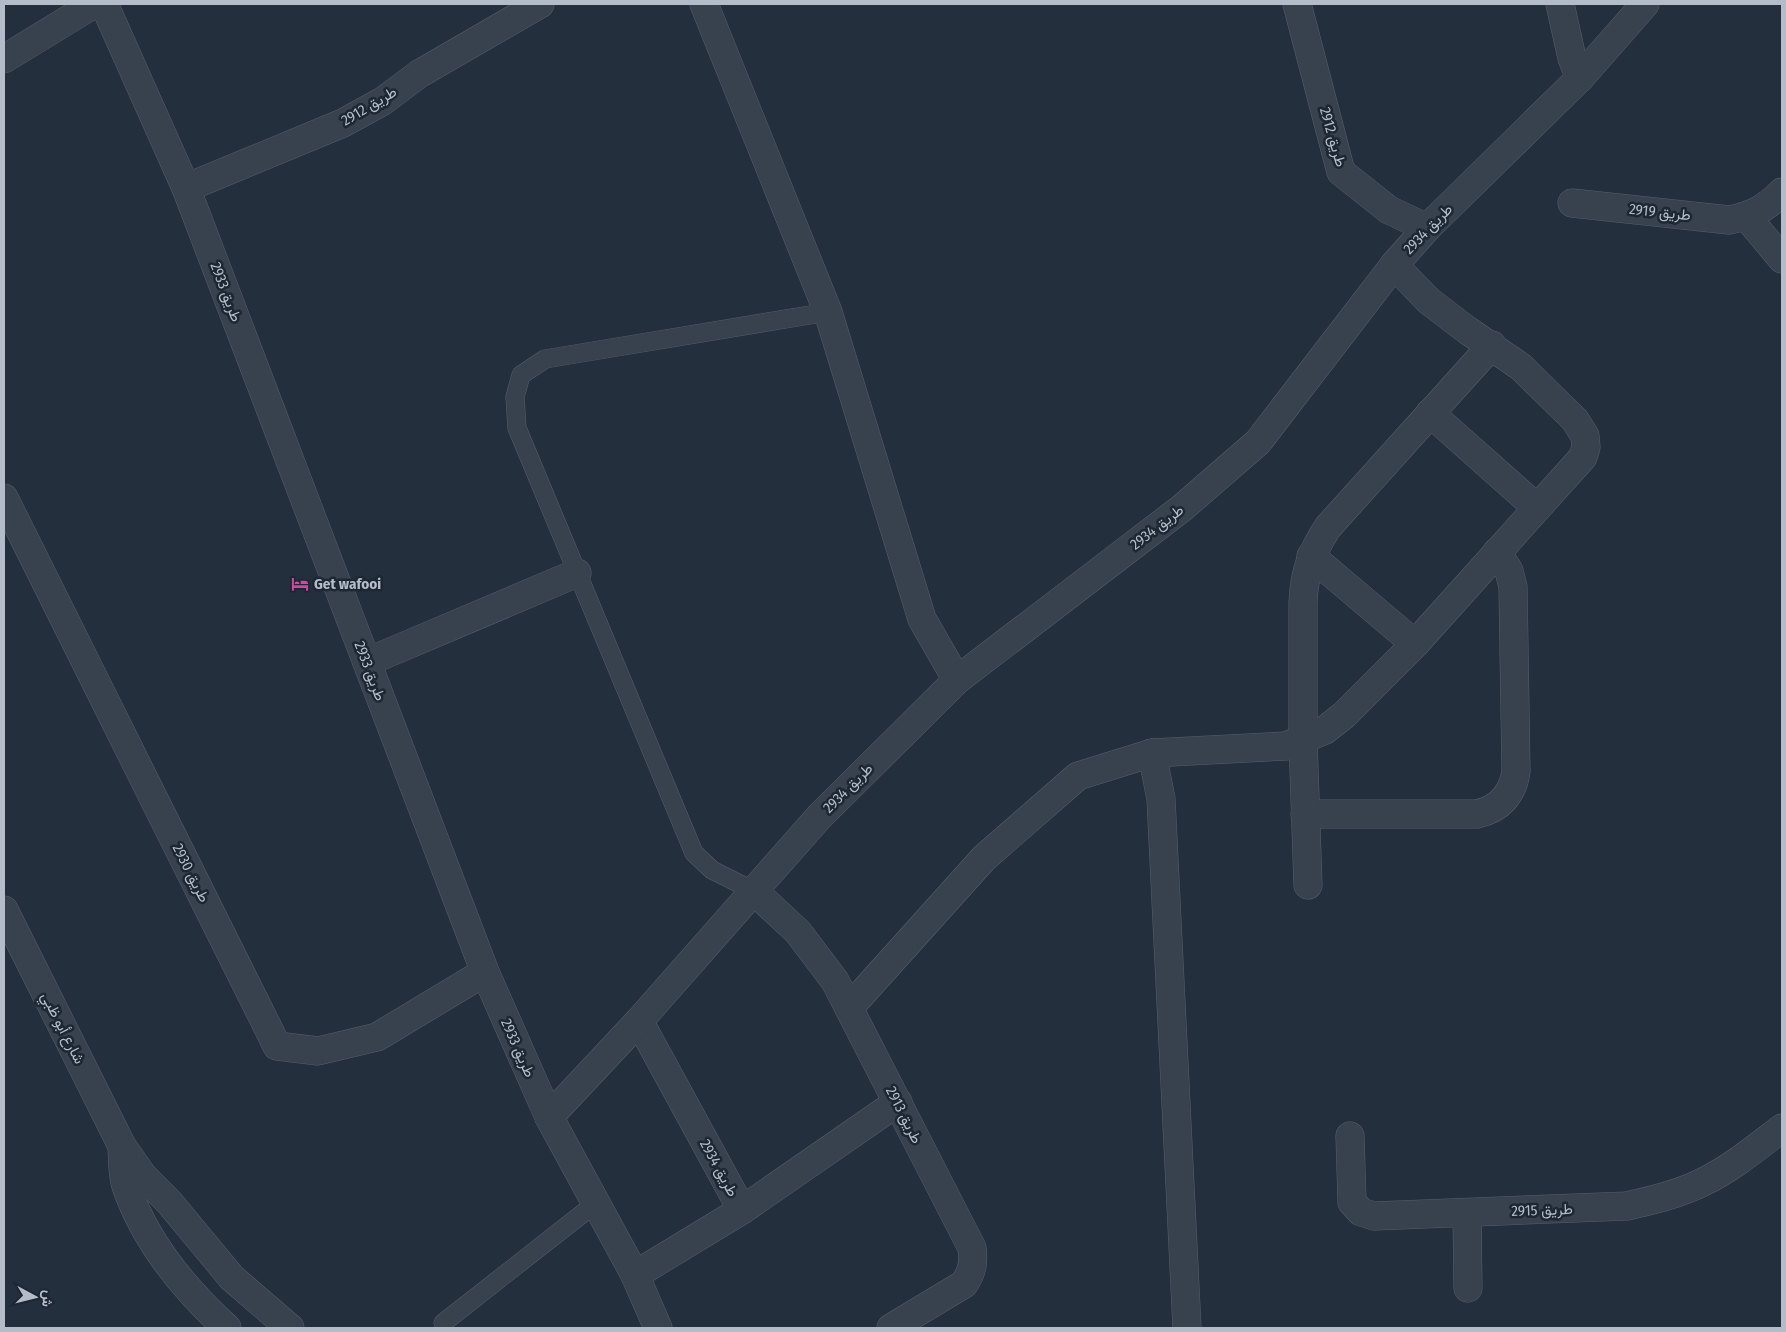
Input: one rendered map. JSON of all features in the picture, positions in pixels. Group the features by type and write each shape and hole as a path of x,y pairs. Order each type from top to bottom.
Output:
{"street":[{"path":"4,59 94,4"},
{"name":"طريق 2933","path":"104,4 186,188 485,972 549,1116 635,1275 658,1328"},
{"name":"طريق 2912","path":"186,188 343,123 382,101 418,74 540,4"},
{"path":"704,4 828,312 922,619 957,680"},
{"name":"طريق 2912","path":"1297,4 1341,172 1389,210 1427,228"},
{"path":"1560,4 1572,58 1580,78"},
{"name":"طريق 2934","path":"549,1116 639,1021 819,817 957,680 1182,508 1258,442 1394,265 1427,228 1580,78 1644,4"},
{"name":"طريق 2919","path":"1572,202 1729,220 1747,217 1762,210 1782,192"},
{"path":"1747,217 1782,259"},
{"path":"850,1007 984,858 1078,776 1152,754 1268,748 1303,740 1325,730 1344,715 1415,644 1580,462 1586,446 1585,436 1581,427 1521,367 1429,301 1394,265"},
{"path":"1308,886 1303,740 1303,602 1304,586 1311,556 1328,527 1492,345"},
{"path":"1430,413 1537,508"},
{"name":"طريق 2930","path":"4,498 277,1046 318,1051 377,1037 485,972"},
{"path":"1305,814 1476,814 1497,807 1511,791 1516,771 1514,607 1509,571 1497,552"},
{"path":"1311,556 1415,644"},
{"path":"367,662 577,573"},
{"path":"1152,754 1161,799 1188,1328"},
{"name":"طريق 2913","path":"754,891 777,910 818,955 850,1007 972,1248 973,1261 971,1273 964,1284 890,1328"},
{"name":"شارع أبو ظبي","path":"4,910 122,1146 143,1176 169,1202 232,1278 290,1328"},
{"name":"طريق 2934","path":"639,1021 742,1210"},
{"path":"635,1275 742,1210 898,1102"},
{"name":"طريق 2915","path":"1350,1136 1352,1202 1360,1212 1374,1216 1627,1206 1667,1197 1703,1182 1732,1166 1782,1128"},
{"name":"شارع أبو ظبي","path":"122,1146 125,1184 155,1244 194,1296 227,1328"},
{"path":"1467,1213 1468,1288"}],"lane":[{"path":"754,891 712,870 694,853 516,428 515,397 521,375 545,359 828,312"},
{"path":"443,1323 596,1202"}],"place":[{"name":"Get wafooi","path":"300,584"}]}
